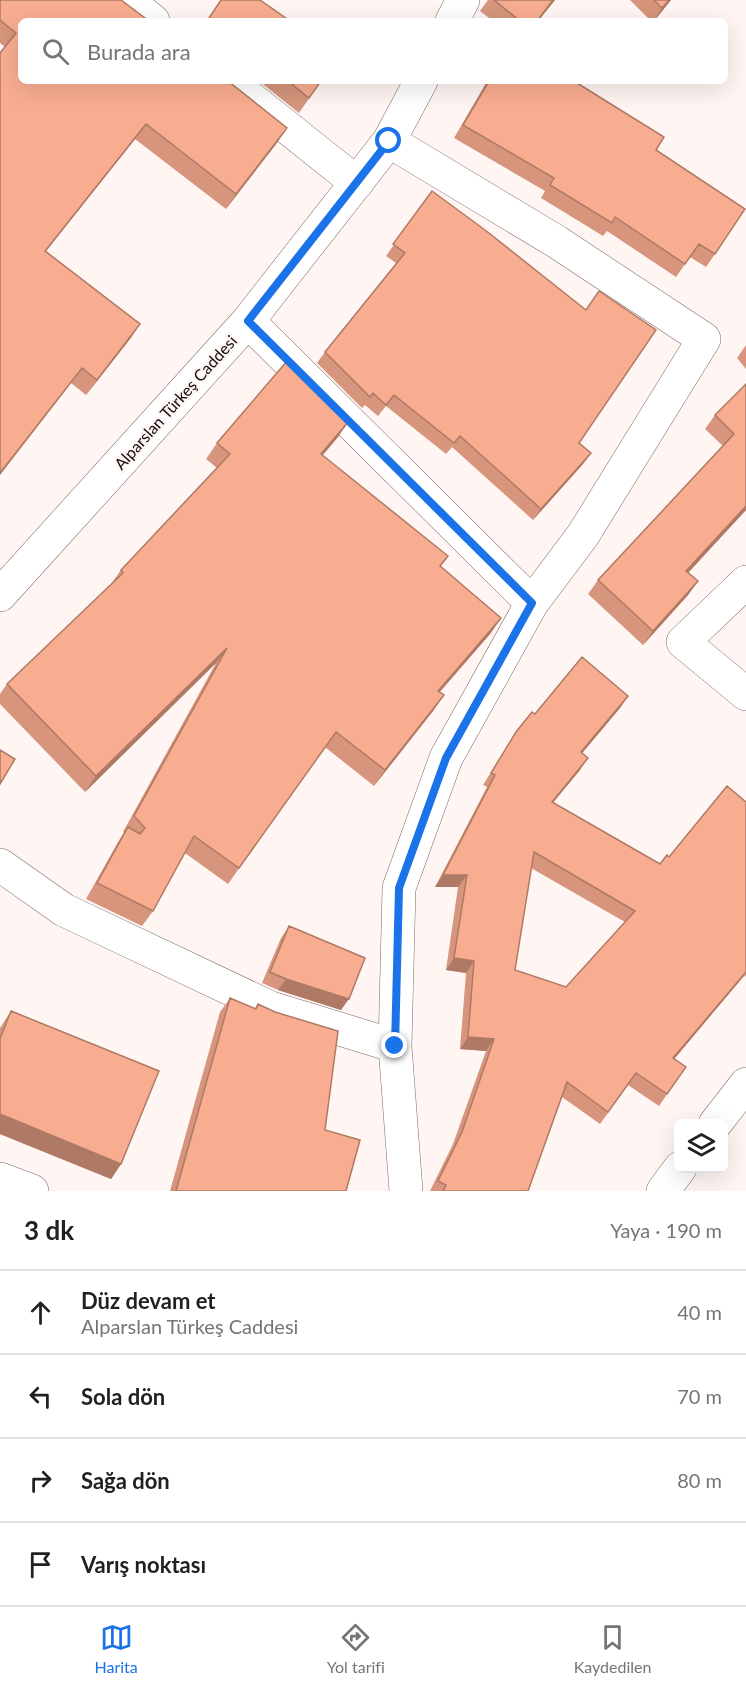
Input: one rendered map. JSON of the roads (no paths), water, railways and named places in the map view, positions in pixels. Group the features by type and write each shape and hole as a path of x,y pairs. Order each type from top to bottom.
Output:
{"street":[{"path":"127,0 149,18"},
{"path":"454,18 463,0"},
{"path":"233,84 357,183"},
{"name":"Alparslan Türkeş Caddesi","path":"0,595 248,321 389,141 419,84"},
{"path":"389,141 557,242 704,339 583,535 532,603 446,758 399,888 395,1046 406,1191"},
{"path":"248,321 532,603"},
{"path":"746,582 683,642 746,694"},
{"path":"0,865 64,910 271,1008 395,1046"},
{"path":"719,1119 746,1084"},
{"path":"663,1191 676,1173"},
{"path":"0,1179 32,1191"}]}
